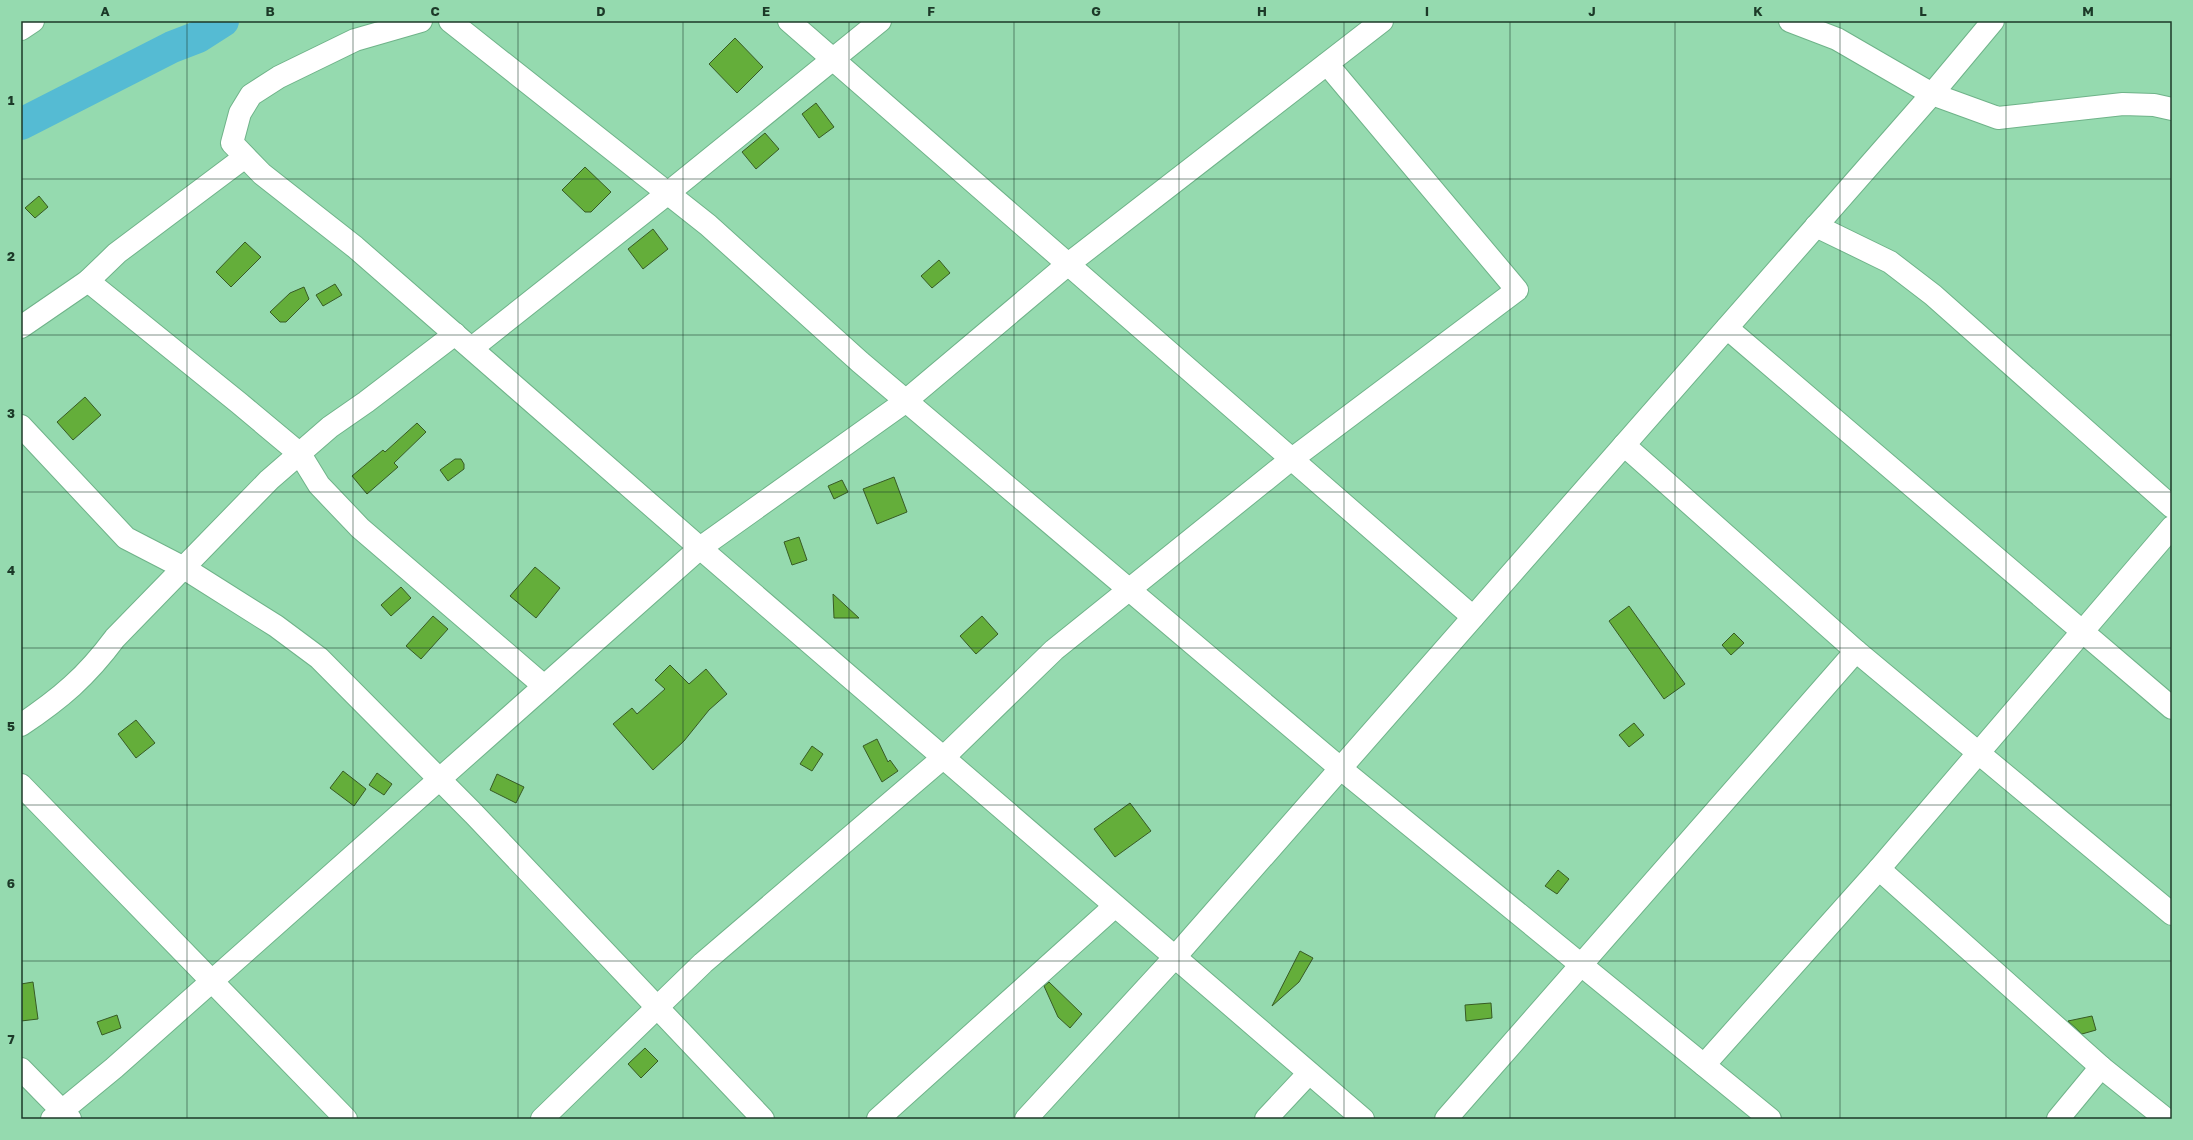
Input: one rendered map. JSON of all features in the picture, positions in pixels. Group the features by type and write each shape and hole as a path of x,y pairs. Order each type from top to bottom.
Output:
{"street":[{"path":"21,29 33,21"},
{"path":"421,21 355,40 279,77 251,95 240,113 239,150 262,174 355,247 700,548 1363,1119"},
{"path":"450,21 708,225 906,401 1128,590 1340,768 1770,1119"},
{"path":"789,21 1473,617"},
{"path":"472,348 834,60 880,21"},
{"path":"21,1069 61,1116 700,548 906,401 1069,264 1382,21"},
{"path":"1790,21 1837,39 1932,94 1998,118 2123,104 2154,105 2172,109"},
{"path":"1026,1119 1175,957 1932,94 1993,21"},
{"path":"542,1119 703,963 944,757 1054,650 1292,459 1517,290 1327,64"},
{"path":"21,327 88,281 117,253 239,150"},
{"path":"1816,226 1890,262 1933,295 2172,507"},
{"path":"88,281 240,403 300,454 319,485 360,528 544,686"},
{"path":"1727,328 2172,708"},
{"path":"21,725 70,689 97,661 115,638 269,480 330,427 366,402 455,334"},
{"path":"21,426 126,538 184,568 276,626 320,658 440,779 763,1119"},
{"path":"1624,445 1856,651 2172,914"},
{"path":"1704,1065 1879,869 2172,527"},
{"path":"1446,1119 1856,651"},
{"path":"21,785 346,1119"},
{"path":"1879,869 2101,1068 2166,1119"},
{"path":"878,1119 1115,906"},
{"path":"2058,1119 2101,1068"},
{"path":"1266,1119 1309,1073"}],"building":[{"path":"735,38 763,67 737,93 709,64"},
{"path":"816,103 834,127 819,138 802,114"},
{"path":"765,133 779,149 756,169 742,152"},
{"path":"585,167 611,192 591,212 585,212 562,190"},
{"path":"39,196 48,207 35,218 25,208"},
{"path":"653,229 668,249 643,269 628,249"},
{"path":"245,242 261,257 231,287 216,272"},
{"path":"939,260 950,273 932,288 921,276"},
{"path":"335,284 342,295 323,306 316,295"},
{"path":"304,287 309,299 286,322 280,322 270,312 290,293"},
{"path":"85,397 101,415 73,440 57,422"},
{"path":"417,423 426,432 394,463 398,467 367,494 352,476 383,450 385,452"},
{"path":"455,459 461,459 464,464 464,469 448,481 440,470"},
{"path":"894,477 907,512 877,524 863,489"},
{"path":"842,480 848,492 834,499 828,486"},
{"path":"799,537 807,560 792,565 784,542"},
{"path":"535,567 560,588 536,618 510,596"},
{"path":"401,587 411,598 391,616 381,605"},
{"path":"833,594 859,618 834,618"},
{"path":"1629,606 1685,684 1664,699 1609,621"},
{"path":"433,616 448,629 421,659 406,646"},
{"path":"982,616 998,634 976,654 960,636"},
{"path":"1734,633 1744,643 1731,655 1722,645"},
{"path":"670,665 689,684 706,669 727,694 709,710 684,741 653,770 613,724 632,708 637,714 665,689 655,680"},
{"path":"136,720 155,743 136,758 118,734"},
{"path":"1634,723 1644,735 1629,747 1619,735"},
{"path":"877,739 888,762 890,760 898,771 882,782 863,746"},
{"path":"812,746 823,754 812,771 800,764"},
{"path":"343,771 366,789 354,806 330,788"},
{"path":"377,773 392,784 384,795 369,785"},
{"path":"497,774 524,787 516,803 490,790"},
{"path":"1130,803 1151,831 1115,857 1094,829"},
{"path":"1558,870 1569,879 1557,894 1545,886"},
{"path":"1300,951 1313,958 1299,982 1272,1006"},
{"path":"33,982 38,1019 21,1021 21,984"},
{"path":"1049,982 1082,1014 1070,1028 1058,1017 1044,986"},
{"path":"1491,1003 1492,1018 1466,1021 1465,1005"},
{"path":"117,1015 121,1028 102,1035 97,1022"},
{"path":"2092,1016 2096,1030 2082,1034 2068,1021"},
{"path":"645,1048 658,1061 641,1078 628,1064"}],"waterway":[{"path":"21,124 172,47 198,37 223,21"}]}
